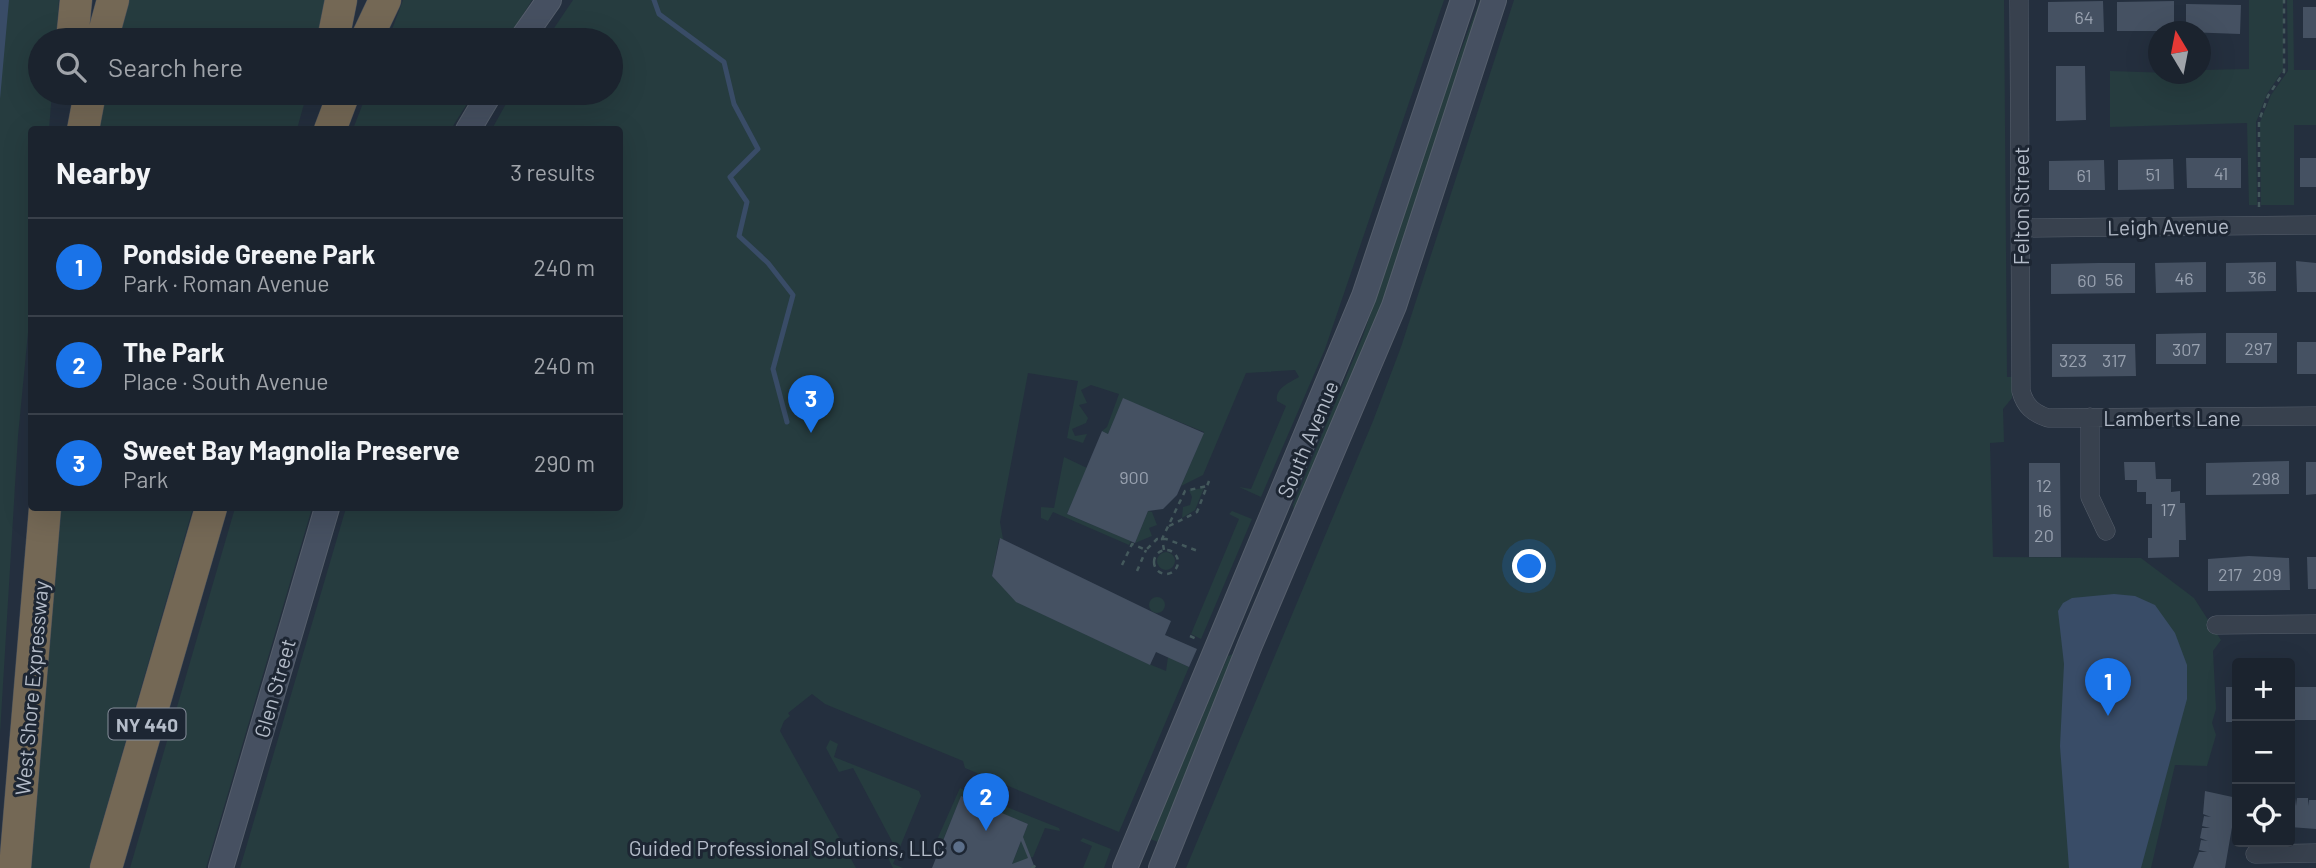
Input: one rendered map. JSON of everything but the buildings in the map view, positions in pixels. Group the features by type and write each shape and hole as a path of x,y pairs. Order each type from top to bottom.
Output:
{"highway":[{"path":"73,28 76,0"},
{"path":"105,28 113,0"},
{"path":"335,28 341,0"},
{"path":"372,28 385,0"},
{"path":"64,126 67,105"},
{"path":"84,126 88,105"},
{"path":"310,126 316,105"},
{"path":"332,126 339,105"},
{"name":"West Shore Expressway","path":"15,868 45,511"},
{"path":"187,580 204,511"},
{"name":"NY 440","path":"106,868 187,580 210,511"}],"street":[{"path":"529,28 549,0"},
{"name":"South Avenue","path":"1125,868 1364,296 1463,0"},
{"name":"South Avenue","path":"1161,868 1250,645 1394,306 1494,0"},
{"name":"Felton Street","path":"2019,0 2021,391 2030,410"},
{"path":"470,126 483,105"},
{"name":"Leigh Avenue","path":"2021,228 2316,225"},
{"name":"Lamberts Lane","path":"2030,410 2048,418 2316,416"},
{"path":"2090,418 2090,497 2106,531"},
{"name":"Glen Street","path":"221,868 326,511"},
{"path":"2216,625 2316,624"},
{"path":"2254,855 2316,853"}],"path":[{"path":"2259,208 2259,121 2268,96 2284,72 2284,0"},
{"path":"1168,526 1197,512 1209,481"},
{"path":"1164,550 1162,539 1185,491 1207,486"},
{"path":"1137,571 1152,542 1162,539 1198,551"},
{"path":"1122,565 1132,544 1146,550"},
{"path":"1164,550 1173,552 1177,558 1177,566 1169,573 1158,570 1154,563 1156,556 1164,550"},
{"path":"1190,636 1202,641"},
{"path":"934,847 939,849"},
{"path":"1031,868 1037,865"}],"green space":[{"path":"0,0 59,0 57,28 28,28 28,105 51,105 49,126 28,126 28,333 18,436 0,734"},
{"path":"127,0 331,0 324,28 120,28"},
{"path":"403,0 532,0 514,28 392,28"},
{"path":"573,0 1444,0 1325,349 1261,497 1239,487 1251,489 1286,406 1277,401 1278,393 1299,377 1295,370 1246,373 1203,475 1181,486 1204,432 1123,399 1108,434 1102,431 1107,427 1119,394 1091,385 1081,390 1087,403 1079,405 1088,418 1086,423 1072,429 1075,436 1087,434 1083,443 1067,438 1078,381 1028,373 1000,522 1003,539 999,539 992,576 1017,602 1144,662 1166,671 1168,657 1189,667 1119,832 965,768 963,761 825,704 812,694 788,713 790,716 784,721 780,731 856,868 240,868 345,511 623,511 623,126 494,126 505,105 623,105 623,28 554,28"},
{"path":"1480,0 1486,0 1372,342 1294,510 1293,505 1363,336 1442,100"},
{"path":"1514,0 2004,0 2007,377 2012,377 2012,398 2003,409 2004,442 1990,443 1993,557 2141,558 2194,598 2221,640 2213,651 2216,709 2212,723 2216,735 2207,766 2175,765 2151,868 1186,868 1373,421 1401,347"},
{"path":"2249,0 2283,0 2283,70 2267,94 2256,122 2257,205 2249,205 2247,123 2110,127 2110,71 2148,72 2148,84 2211,84 2211,70 2249,69"},
{"path":"2287,0 2293,0 2294,70 2316,70 2316,125 2294,125 2294,205 2261,205 2260,122 2271,95 2288,71"},
{"path":"100,105 304,105 298,126 96,126"},
{"path":"362,105 466,105 453,126 354,126"},
{"path":"1064,457 1087,468 1067,514 1131,541 1129,545 1053,512 1048,521 1041,518 1041,507 1054,508"},
{"path":"1204,488 1195,510 1182,518 1183,507 1190,505 1192,497 1189,490"},
{"path":"57,511 192,511 89,868 24,868"},
{"path":"234,511 311,511 206,868 130,868"},
{"path":"1148,511 1152,512 1157,525 1149,528 1152,536 1135,543"},
{"path":"1232,511 1252,519 1201,639 1191,634 1239,519 1229,514"},
{"path":"1166,552 1172,555 1175,561 1172,567 1166,570 1160,567 1157,561 1160,555"},
{"path":"1157,597 1163,599 1163,611 1157,613 1151,611 1149,605 1151,599"},
{"path":"1233,654 1193,775 1158,842 1150,839 1228,656"},
{"path":"830,740 838,744 834,757 919,791 921,796 893,864 903,868 893,868 886,854 895,847 853,768 839,772 826,748"},
{"path":"960,788 1059,828 1060,831 1045,828 1033,857 1011,866 1028,824 961,797 941,845 936,842"},
{"path":"1083,838 1111,849 1104,868 1083,868 1092,846 1080,841"}],"water":[{"path":"0,0 9,0 0,99"},
{"path":"2114,594 2135,596 2155,605 2175,633 2187,665 2187,699 2141,868 2069,868 2060,746 2064,664 2058,611 2063,603 2072,598"}],"waterway":[{"path":"654,0 659,14 724,62 734,104 758,149 730,177 747,202 739,236 768,263 793,295 773,369 787,422"}],"place":[{"name":"Sweet Bay Magnolia Preserve","path":"811,433"},
{"name":"Pondside Greene Park","path":"2108,716"},
{"name":"The Park","path":"986,831"},
{"name":"Guided Professional Solutions, LLC","path":"959,847"}]}
